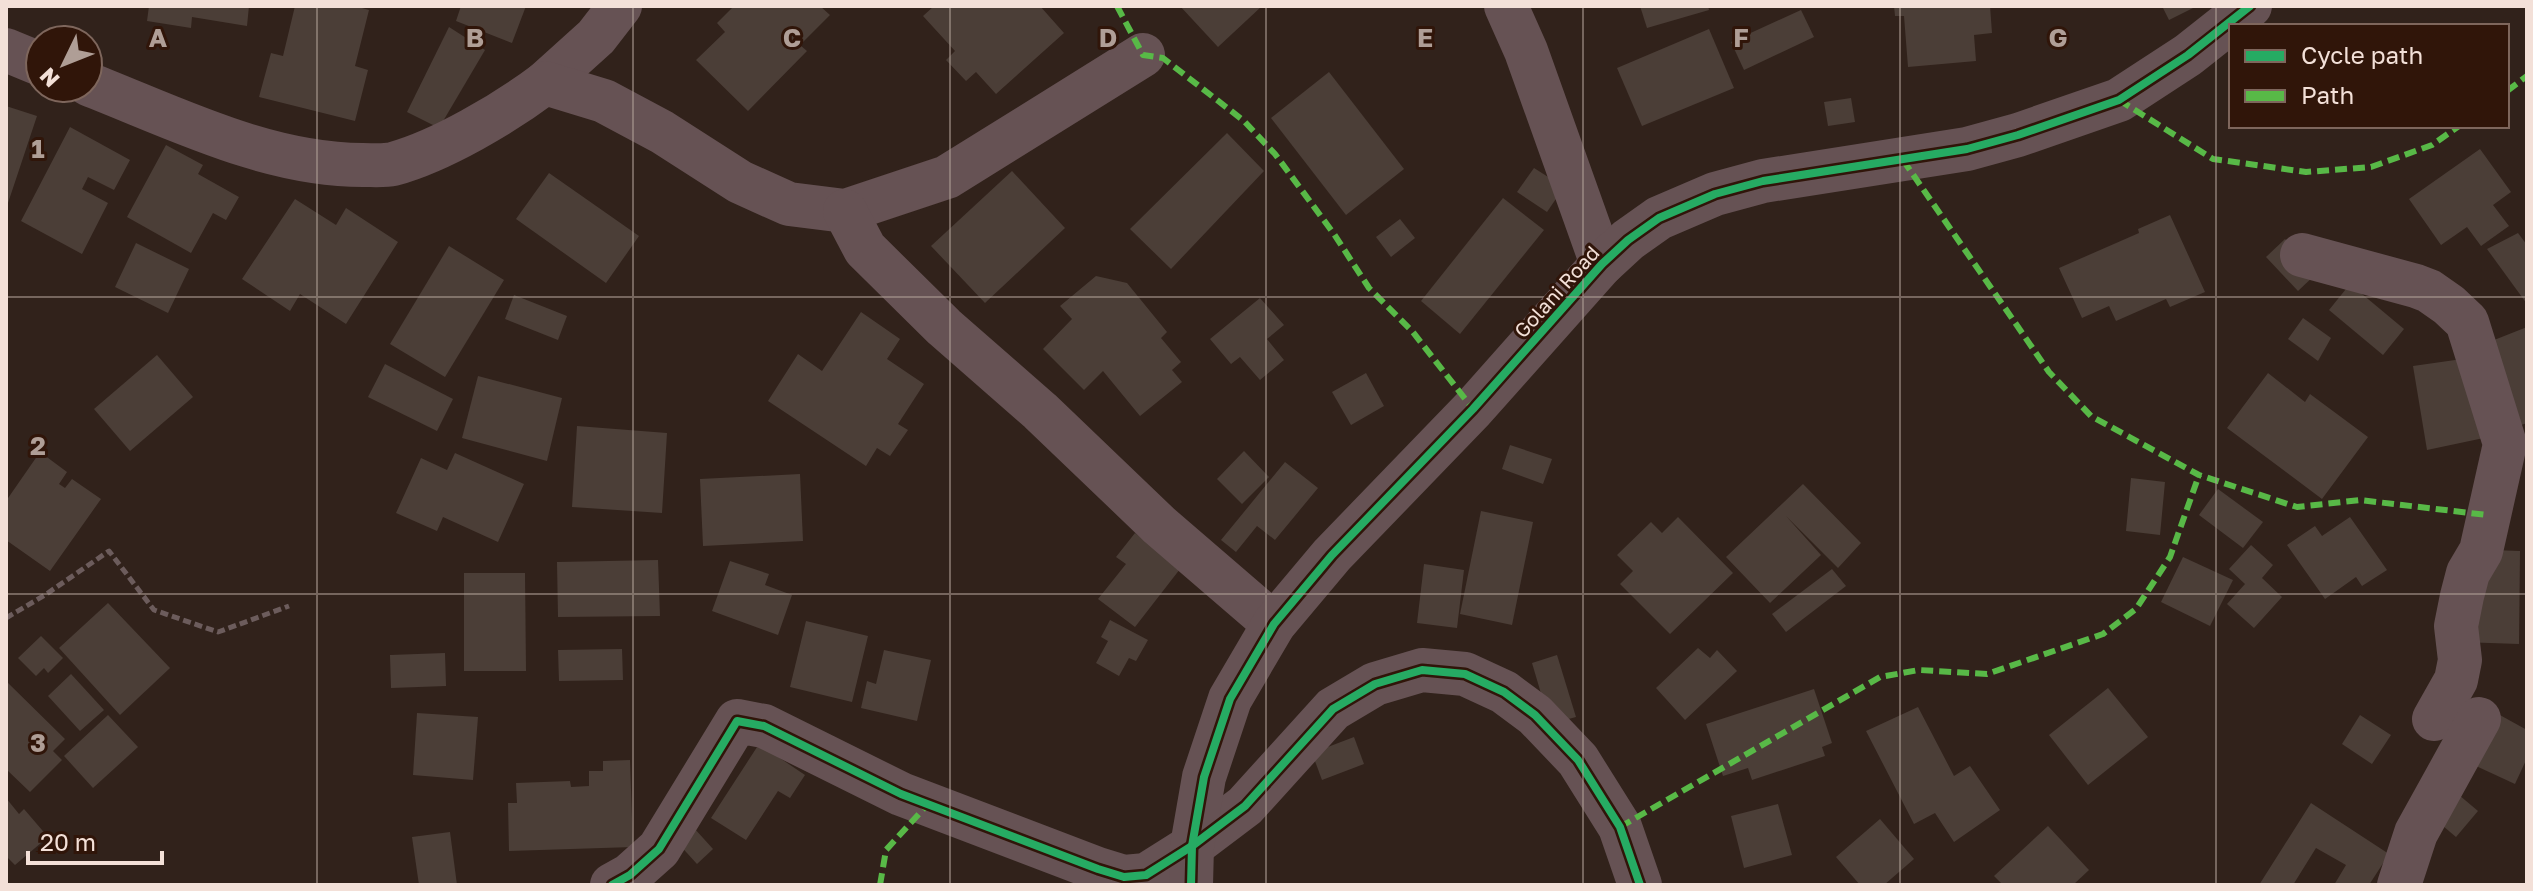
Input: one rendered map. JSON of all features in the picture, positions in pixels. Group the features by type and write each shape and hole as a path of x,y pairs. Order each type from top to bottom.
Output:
{"street":[{"path":"104,90 268,152 338,165 391,165 507,111 545,83 596,37 620,6"},
{"path":"1506,6 1526,51 1602,264"},
{"name":"Golani Road","path":"1192,866 1204,777 1230,699 1274,624 1332,555 1473,409 1602,264 1628,240 1659,218 1715,194 1763,181 1967,149 2119,100 2188,55 2250,6"},
{"path":"545,83 604,101 662,132 740,182 789,204 845,211 947,177 1143,55"},
{"path":"845,211 865,249 944,327 1040,411 1159,525 1274,624"},
{"path":"2302,255 2416,286 2449,305 2467,322 2505,444 2481,551 2468,573 2462,596 2456,626 2460,660 2456,680 2434,719"},
{"path":"612,885 630,875 659,849 737,721 764,726 901,794 1098,869 1124,877 1192,866 1333,709 1375,684 1422,670 1465,674 1504,692 1535,715 1578,760 1620,827 1640,885"},
{"path":"2399,885 2416,833 2479,719"}],"path":[{"path":"6,618 109,551 154,610 218,632 289,606"}],"building":[{"path":"149,6 249,6 247,26 192,17 191,28 147,21"},
{"path":"295,6 355,6 369,10 355,66 368,70 355,121 259,97 271,53 283,56"},
{"path":"461,6 526,6 512,43 456,21"},
{"path":"734,6 820,6 830,15 800,45 807,51 748,111 696,60 725,32 717,23"},
{"path":"934,6 1040,6 1064,33 996,94 976,72 966,81 946,60 955,51 923,16"},
{"path":"1180,6 1262,6 1218,47"},
{"path":"1640,6 1708,6 1709,10 1647,28"},
{"path":"1894,6 1990,6 1992,33 1974,35 1976,61 1908,67 1904,16 1895,16"},
{"path":"2162,6 2197,6 2169,20"},
{"path":"1801,10 1814,37 1744,70 1731,42"},
{"path":"449,27 485,50 439,128 407,112"},
{"path":"1709,29 1734,88 1642,126 1617,68"},
{"path":"1329,72 1404,169 1346,215 1271,118"},
{"path":"1851,98 1855,122 1828,126 1824,102"},
{"path":"6,106 37,116 7,206 6,206"},
{"path":"70,127 130,160 114,190 88,177 82,189 108,203 82,254 21,221"},
{"path":"1227,133 1264,171 1171,269 1130,229"},
{"path":"166,145 203,165 198,174 239,197 226,220 213,213 191,253 127,217"},
{"path":"2480,149 2511,192 2493,205 2509,226 2481,246 2467,227 2441,245 2409,199"},
{"path":"1534,168 1564,187 1547,212 1517,192"},
{"path":"1012,171 1065,228 985,303 931,246"},
{"path":"549,173 639,236 606,283 516,219"},
{"path":"1503,198 1544,230 1460,334 1421,301"},
{"path":"295,199 336,225 346,208 398,242 346,324 300,294 290,311 242,279"},
{"path":"2170,215 2205,292 2170,307 2166,299 2116,321 2109,306 2082,318 2059,268 2139,233 2138,229"},
{"path":"1400,219 1415,238 1391,257 1376,237"},
{"path":"2518,233 2527,245 2527,304 2487,249"},
{"path":"2285,239 2317,273 2298,291 2266,257"},
{"path":"136,243 189,269 168,313 115,287"},
{"path":"449,246 504,280 445,377 390,344"},
{"path":"1096,276 1127,283 1167,332 1161,338 1181,362 1172,370 1182,382 1140,416 1103,371 1084,390 1043,349 1072,319 1060,306"},
{"path":"2350,284 2404,329 2383,355 2329,310"},
{"path":"514,295 567,316 558,340 505,319"},
{"path":"1260,298 1284,325 1267,339 1284,360 1260,380 1240,357 1231,364 1210,339"},
{"path":"861,312 900,339 887,359 924,384 898,424 908,430 890,456 877,448 866,466 768,401 798,354 822,371"},
{"path":"2303,318 2331,338 2318,361 2288,339"},
{"path":"2527,327 2527,423 2510,429 2479,346"},
{"path":"157,355 193,397 130,451 94,409"},
{"path":"2469,358 2498,435 2427,450 2413,366"},
{"path":"385,364 453,399 437,431 368,397"},
{"path":"1366,373 1384,406 1351,425 1332,392"},
{"path":"2268,373 2305,402 2310,394 2368,437 2322,499 2227,428"},
{"path":"478,376 562,398 547,461 462,438"},
{"path":"577,426 667,433 662,513 572,507"},
{"path":"1510,445 1552,459 1543,484 1502,469"},
{"path":"1244,451 1269,477 1242,504 1217,479"},
{"path":"40,452 67,472 59,484 65,488 72,479 101,499 50,571 6,540 6,501"},
{"path":"455,453 524,484 498,542 443,517 437,531 396,513 421,458 447,470"},
{"path":"1285,462 1318,488 1275,540 1257,526 1236,552 1221,540"},
{"path":"800,474 803,541 703,546 700,479"},
{"path":"2131,478 2165,482 2160,535 2126,531"},
{"path":"1803,484 1861,543 1838,568 1786,516 1821,555 1770,603 1726,557"},
{"path":"2218,489 2263,522 2243,548 2199,515"},
{"path":"1481,511 1533,522 1512,625 1460,614"},
{"path":"1678,517 1733,573 1670,634 1620,584 1633,571 1617,555 1651,522 1662,533"},
{"path":"2350,517 2387,570 2362,586 2356,577 2325,599 2287,545 2315,526 2322,536"},
{"path":"1135,533 1180,569 1135,627 1098,599 1126,564 1116,557"},
{"path":"2251,545 2273,565 2262,578 2282,597 2254,628 2227,604 2245,584 2229,569"},
{"path":"2462,549 2520,551 2519,644 2461,642"},
{"path":"2183,557 2233,580 2210,626 2161,602"},
{"path":"658,560 660,616 558,617 557,562"},
{"path":"730,561 769,574 765,585 792,595 778,635 712,611"},
{"path":"1424,564 1464,570 1457,628 1417,623"},
{"path":"1832,569 1846,586 1786,632 1772,614"},
{"path":"464,573 525,573 526,671 464,671"},
{"path":"108,603 170,668 120,715 59,648"},
{"path":"1110,620 1148,640 1136,661 1129,658 1119,676 1096,663 1108,641 1101,637"},
{"path":"806,621 868,636 852,702 790,687"},
{"path":"41,636 63,658 48,673 44,668 36,676 18,658"},
{"path":"1698,648 1710,658 1717,650 1737,671 1685,720 1656,688"},
{"path":"622,649 623,680 559,681 558,650"},
{"path":"884,650 931,660 917,721 861,708 867,681 876,684"},
{"path":"445,653 446,686 391,688 390,655"},
{"path":"1557,655 1576,717 1550,724 1532,663"},
{"path":"71,674 104,710 80,731 48,696"},
{"path":"6,681 65,739 53,751 62,760 30,792 6,769"},
{"path":"2108,688 2148,737 2088,785 2049,735"},
{"path":"1814,689 1832,743 1822,747 1825,756 1752,780 1748,768 1723,776 1706,724"},
{"path":"1918,707 1954,776 1970,766 2000,810 1954,842 1935,813 1914,824 1866,731"},
{"path":"2489,709 2527,730 2527,758 2515,784 2463,760"},
{"path":"417,713 478,717 473,780 413,775"},
{"path":"108,715 138,747 93,788 64,756"},
{"path":"2360,715 2391,735 2372,764 2342,744"},
{"path":"1354,737 1364,764 1322,780 1312,753"},
{"path":"759,744 805,775 790,798 778,791 746,840 711,818"},
{"path":"630,760 633,847 509,851 508,803 517,803 516,783 570,781 571,787 589,786 589,771 603,771 603,761"},
{"path":"2440,779 2478,811 2456,837 2417,804"},
{"path":"6,798 19,814 24,809 48,837 15,865 6,856"},
{"path":"2311,803 2389,854 2369,885 2334,885 2346,865 2316,848 2293,885 2259,885"},
{"path":"1778,804 1792,855 1744,868 1731,816"},
{"path":"1880,819 1914,859 1884,885 1860,885 1836,857"},
{"path":"2048,826 2089,870 2073,885 2003,885 1994,876"},
{"path":"694,828 713,849 697,864 677,842"},
{"path":"450,832 457,885 419,885 412,837"}],"marked path":[{"path":"1117,6 1143,55 1163,58 1244,121 1275,154 1369,288 1412,331 1473,409"},
{"path":"2509,90 2527,76"},
{"path":"2119,100 2213,159 2306,172 2371,167 2432,145 2456,128"},
{"path":"1903,160 2049,372 2091,416 2199,475 2297,507 2360,500 2487,515"},
{"path":"1620,827 1880,677 1919,670 1987,674 2103,634 2136,609 2170,557 2199,475"},
{"path":"880,885 886,850 928,804"}],"cycle path":[{"path":"1191,885 1192,846 1204,777 1230,699 1274,624 1332,555 1473,409 1602,264 1628,240 1659,218 1715,194 1763,181 1967,149 2119,100 2188,55 2250,6"},
{"path":"612,885 630,875 659,849 737,721 764,726 901,794 1098,869 1124,877 1146,875 1192,846 1245,806 1333,709 1375,684 1422,670 1465,674 1504,692 1535,715 1578,760 1620,827 1640,885"}]}
